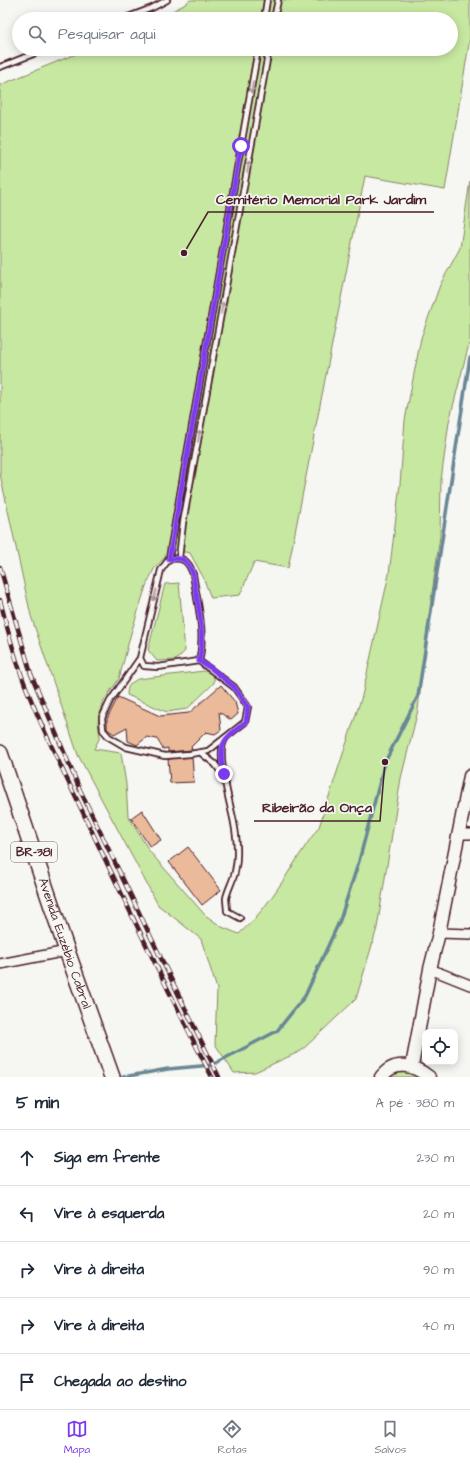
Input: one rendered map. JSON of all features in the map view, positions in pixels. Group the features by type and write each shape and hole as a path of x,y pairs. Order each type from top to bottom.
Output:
{"main road":[{"name":"Avenida Euzébio Cabral","path":"0,753 67,951 112,1077"}],"street":[{"path":"412,1066 430,969 465,834 470,776"},
{"path":"439,933 470,934"},
{"path":"0,964 67,951"},
{"path":"430,969 470,985"},
{"path":"370,1077 383,1075 398,1066 412,1066 429,1077"}],"lane":[{"path":"141,12 167,0"},
{"path":"265,12 267,0"},
{"path":"275,12 278,0"},
{"path":"0,67 28,56"},
{"path":"140,658 144,666 158,667 199,661 211,668 234,687 248,707 246,722 208,752 165,756 126,747 109,737 103,730 102,718 110,702 140,658 161,570 169,559 257,56"},
{"path":"179,558 183,522 268,56"},
{"path":"169,559 179,558 185,560 190,566 193,574 202,649 199,661"},
{"path":"227,736 223,742 222,765 234,822 237,860 235,873 226,899 228,911 240,918"},
{"path":"201,752 215,764 225,781"}],"green space":[{"path":"190,0 470,0 470,38 445,190 365,176 288,568 254,562 240,595 211,598 203,577 190,553 169,549 166,556 154,569 146,586 131,633 119,679 104,700 98,722 100,737 94,749 121,753 126,784 128,816 150,852 205,915 222,927 239,934 251,923 272,897 319,827 362,696 389,574 400,484 405,420 421,338 440,285 460,248 470,181 470,340 449,422 441,480 440,536 426,637 418,710 401,778 377,928 356,999 301,1051 255,1072 234,1073 215,1044 217,989 201,939 158,905 78,755 31,616 0,474 0,85 71,56 458,56 458,12 170,12"},
{"path":"179,583 185,651 176,660 157,661 148,650 165,584"},
{"path":"204,671 211,673 214,677 214,683 187,709 167,712 127,695 130,685 138,679"},
{"path":"410,1071 421,1077 389,1077 394,1073"}],"building":[{"path":"221,685 235,702 238,714 231,720 219,712 221,730 215,734 206,732 191,747 192,750 168,752 168,748 163,749 157,739 147,737 137,745 128,741 127,727 114,734 107,729 107,719 118,697 160,716 189,713"},
{"path":"192,757 194,782 170,783 168,759"},
{"path":"142,810 161,840 150,847 131,818"},
{"path":"188,847 221,890 202,905 169,862"}],"waterway":[{"path":"123,1077 168,1069 212,1065 277,1031 305,996 340,920 359,861 385,762 418,696 470,357"}],"railway":[{"path":"0,567 31,674 80,790 219,1077"},
{"path":"0,600 17,662 40,721 138,928 212,1077"}],"place":[{"name":"Cemitério Memorial Park Jardim","path":"184,253"},
{"name":"Ribeirão da Onça","path":"385,762"}],"route":[{"path":"224,774 222,765 223,742 227,736 246,722 248,707 234,687 211,668 199,661 202,649 193,574 190,566 185,560 179,558 169,559 241,146"}]}
